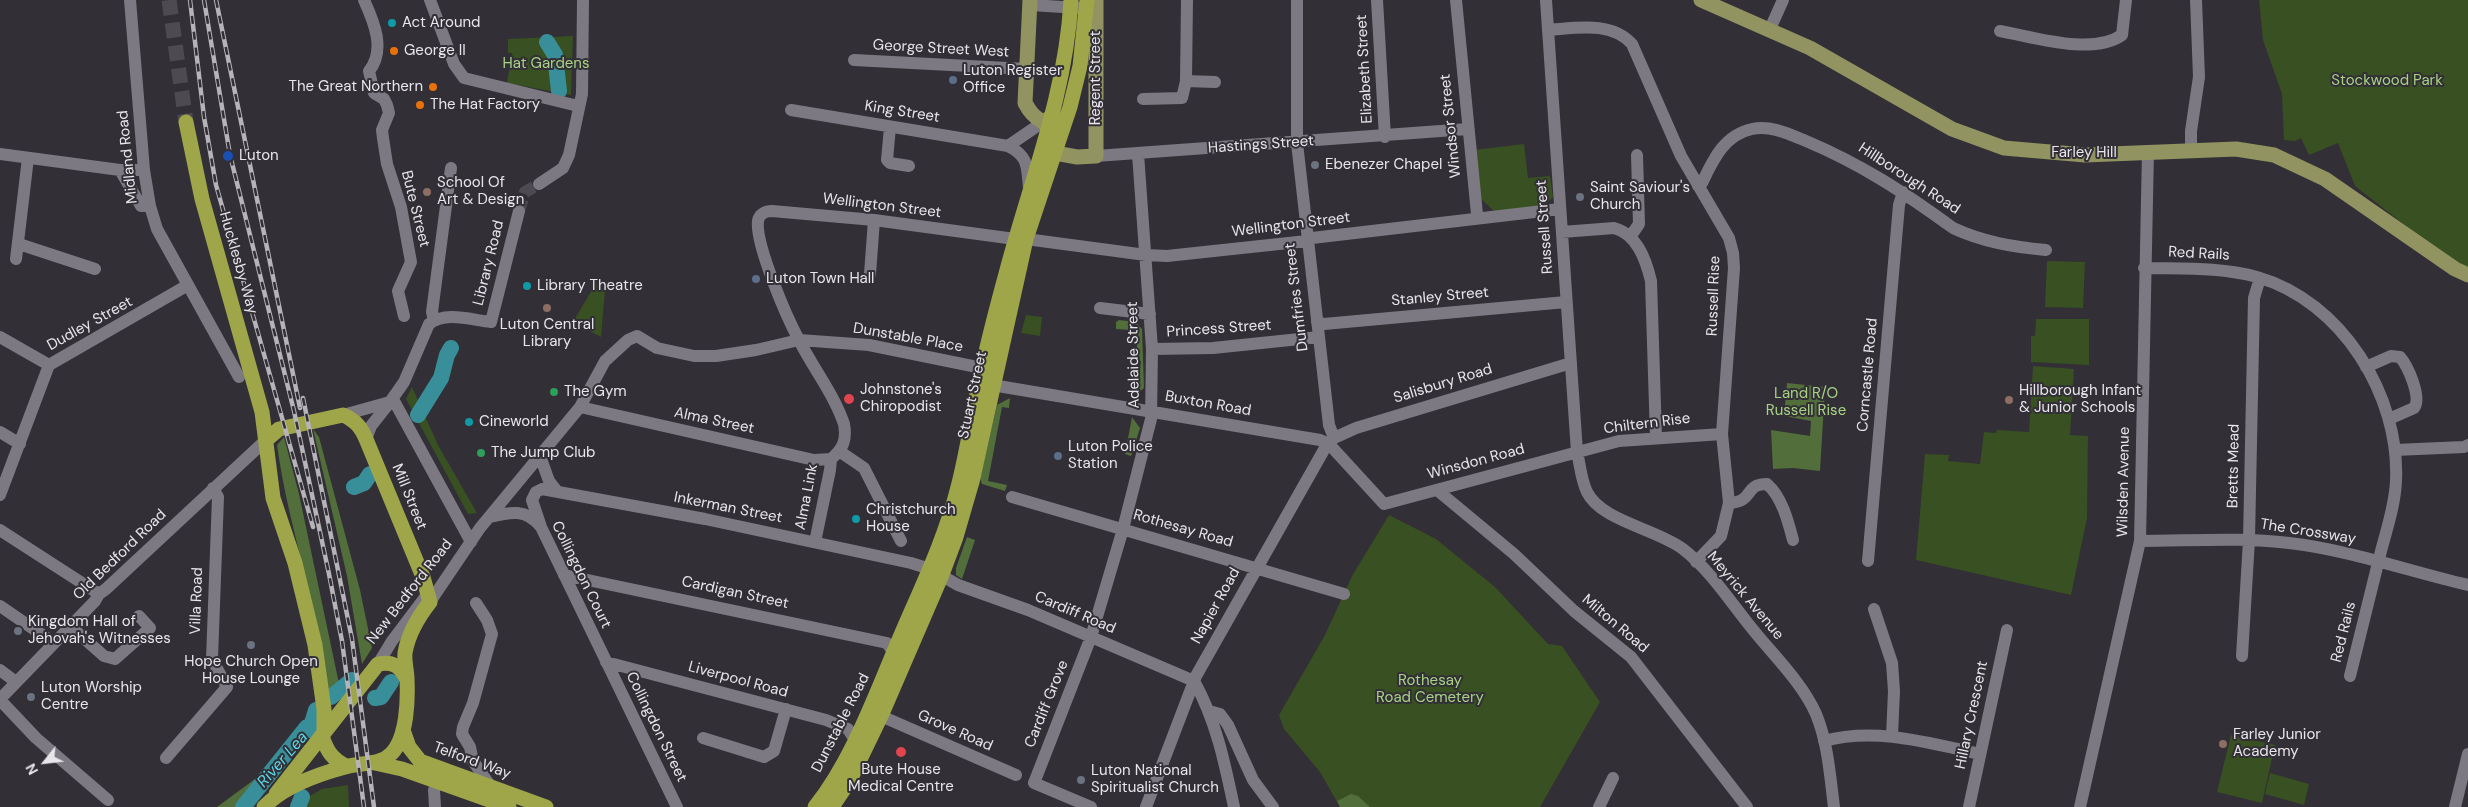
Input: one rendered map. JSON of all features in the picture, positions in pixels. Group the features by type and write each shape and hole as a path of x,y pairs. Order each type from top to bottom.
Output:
{"highway":[{"name":"Stuart Street","path":"895,684 972,482 1021,239 1029,189 1041,158 1047,120 1062,75 1071,0"},
{"name":"Stuart Street","path":"894,653 936,573 958,487 982,368 1021,239 1055,153 1070,107 1093,3"},
{"name":"Hucklesby Way","path":"186,122 202,199 262,412 273,498 295,564 315,645 324,709 323,733"},
{"name":"Hucklesby Way","path":"262,412 268,421 279,429"},
{"path":"266,440 279,429 349,413 364,433"},
{"name":"Mill Street","path":"364,433 430,597"},
{"name":"New Bedford Road","path":"403,730 407,680 405,660 408,637 430,597"},
{"name":"Dunstable Road","path":"815,807 855,740 894,653"},
{"path":"268,803 378,664 386,662 395,665 407,680"},
{"name":"Dunstable Road","path":"832,807 850,780 895,684"},
{"path":"268,803 307,781 346,766 375,763 393,752 403,730"},
{"name":"Telford Way","path":"403,730 409,747 420,761 546,807"},
{"path":"323,733 328,752 335,761 346,766"},
{"name":"Telford Way","path":"375,763 402,769 509,807"}],"main road":[{"name":"Farley Hill","path":"1700,0 1770,29 1842,64 1968,137 2004,148 2030,152 2085,155 2148,151 2252,151 2290,162 2325,179 2455,269 2468,274"},
{"path":"1030,3 1025,103 1032,114 1047,120"},
{"name":"Regent Street","path":"1093,3 1096,156"},
{"name":"Hastings Street","path":"1055,153 1077,157 1096,156"}],"street":[{"name":"Midland Road","path":"130,0 144,170 150,206 157,229 239,377"},
{"name":"Bute Street","path":"364,0 377,35 375,64 369,72 374,93 384,99 389,113 382,130 383,138 387,164 401,207 411,262 398,291 404,316"},
{"path":"430,0 454,64 464,78 578,106"},
{"path":"539,184 566,164 582,94 583,0"},
{"path":"1143,99 1182,98 1186,81 1187,0"},
{"name":"Dumfries Street","path":"1297,0 1297,143 1332,441"},
{"name":"Elizabeth Street","path":"1377,0 1385,137"},
{"name":"Windsor Street","path":"1456,0 1468,129 1479,218"},
{"name":"Russell Street","path":"1546,0 1577,452"},
{"path":"1770,29 1783,0"},
{"path":"2000,31 2078,45 2114,40 2122,34 2126,0"},
{"path":"2191,150 2191,131 2198,77 2196,0"},
{"path":"1030,3 1093,3"},
{"name":"Russell Rise","path":"1548,30 1590,28 1613,30 1624,35 1632,44 1681,156 1730,238 1734,268 1722,434 1729,503 1721,536 1696,562"},
{"name":"George Street West","path":"854,60 1027,70"},
{"path":"1186,81 1215,82"},
{"name":"King Street","path":"791,110 1008,146"},
{"path":"1029,189 1027,166 1022,154 1008,146 1047,120"},
{"path":"890,127 887,160 890,163 909,166"},
{"name":"Hastings Street","path":"1096,156 1385,137 1468,129"},
{"name":"Hillborough Road","path":"1698,186 1702,183 1717,154 1730,139 1752,129 1779,130 1844,156 1903,192 1953,228 1982,239 2019,248 2046,250"},
{"name":"Wilsden Avenue","path":"2080,807 2140,541 2144,268 2148,151"},
{"path":"0,154 120,170 144,170"},
{"name":"Adelaide Street","path":"1091,637 1123,529 1152,410 1152,349 1138,154"},
{"path":"1630,237 1639,224 1637,155"},
{"path":"16,259 28,158"},
{"path":"364,433 392,400 404,382 429,324 434,320 432,312 451,168"},
{"path":"120,170 141,206 150,206"},
{"name":"Corncastle Road","path":"1868,561 1899,205 1903,192"},
{"name":"Wellington Street","path":"759,229 758,220 768,211 874,220 1146,255 1167,256 1307,241 1312,238 1560,209"},
{"name":"Library Road","path":"434,320 443,316 491,322 519,211"},
{"path":"870,274 874,220"},
{"path":"1562,232 1614,228 1622,230 1639,248 1648,268 1651,281 1656,437"},
{"name":"Alma Link","path":"759,229 766,260 799,340 843,419 846,434 835,455 830,470 815,542"},
{"path":"19,244 95,269"},
{"name":"Red Rails","path":"2144,268 2209,268 2260,278 2300,298 2328,319 2366,366 2389,419 2395,450 2396,482 2379,562 2350,676"},
{"name":"Bretts Mead","path":"2242,656 2249,540 2254,298 2260,278"},
{"name":"Dudley Street","path":"0,495 49,365 188,285"},
{"name":"Stanley Street","path":"1317,322 1324,324 1566,302"},
{"path":"1100,308 1150,314"},
{"name":"Dunstable Place","path":"637,336 657,348 694,356 716,356 756,350 799,340 869,345 982,368"},
{"name":"New Bedford Road","path":"378,664 392,640 430,597 489,517 580,407 605,361 628,340 637,336"},
{"path":"0,337 49,365"},
{"name":"Princess Street","path":"1152,349 1213,348 1319,337"},
{"path":"2366,366 2391,356 2400,357 2418,396 2414,408 2389,419"},
{"name":"Salisbury Road","path":"1332,441 1356,428 1571,363"},
{"name":"Buxton Road","path":"992,385 1332,441"},
{"path":"349,413 370,409 392,400"},
{"path":"392,400 471,542"},
{"name":"Alma Street","path":"580,407 814,460 835,455"},
{"path":"0,432 20,444"},
{"name":"Chiltern Rise","path":"1577,452 1619,441 1722,434"},
{"name":"Old Bedford Road","path":"0,700 99,594 266,440"},
{"name":"Winsdon Road","path":"1332,441 1384,504 1577,452"},
{"name":"Napier Road","path":"1194,682 1322,452 1332,441"},
{"path":"2395,450 2464,447 2468,445"},
{"name":"Meyrick Avenue","path":"1577,452 1587,492 1595,504 1607,512 1665,537 1696,562 1805,695 1815,714 1824,741 1834,807"},
{"path":"835,455 864,468 901,541"},
{"path":"540,456 549,482 556,490"},
{"path":"246,460 254,460 261,463 270,476"},
{"path":"1729,503 1740,502 1746,499 1753,488 1759,484 1767,484 1772,489 1785,514 1793,540"},
{"name":"Villa Road","path":"166,758 227,687 212,659 218,497 212,488"},
{"path":"541,528 534,510 533,496 542,489 556,490"},
{"name":"Inkerman Street","path":"556,490 815,542 911,563 936,573"},
{"name":"Milton Road","path":"1437,490 1514,554 1574,611 1631,656 1747,807"},
{"name":"Rothesay Road","path":"1012,497 1344,594"},
{"name":"Collingdon Court","path":"489,517 520,513 530,516 541,528 606,662"},
{"path":"0,530 99,594"},
{"name":"The Crossway","path":"2140,541 2249,540 2322,548 2468,585"},
{"name":"Cardiff Road","path":"936,573 1028,610 1194,682"},
{"name":"Cardigan Street","path":"564,575 887,643 894,653"},
{"path":"476,603 487,620 492,634 473,703 462,734 470,747 473,760 491,787"},
{"path":"0,606 54,643"},
{"path":"1874,609 1892,663 1894,691 1892,736"},
{"path":"70,626 104,656 115,659 150,628 139,616"},
{"name":"Hillary Crescent","path":"1969,807 2007,630"},
{"name":"Cardiff Grove","path":"1091,637 1034,783 1092,807"},
{"name":"Liverpool Road","path":"606,662 826,720 848,729 855,740"},
{"name":"Collingdon Street","path":"606,662 677,807"},
{"path":"0,670 16,682"},
{"path":"1194,682 1209,711 1224,759 1234,807"},
{"path":"1146,807 1194,682"},
{"path":"0,700 36,738 108,800"},
{"path":"703,738 764,757 770,755 774,751 786,709"},
{"path":"1209,711 1220,714 1228,724 1253,780 1273,807"},
{"name":"Grove Road","path":"881,716 1016,775"},
{"path":"1824,741 1839,737 1892,736 1980,754"},
{"path":"2455,807 2468,754"},
{"path":"453,774 473,760"},
{"path":"1599,807 1612,778"},
{"path":"435,807 434,790 437,783"}],"green space":[{"name":"Stockwood Park","path":"2259,0 2468,0 2468,270 2457,266 2355,186 2338,143 2309,155 2301,138 2295,141 2284,140 2282,94 2263,40"},
{"name":"Hat Gardens","path":"573,36 571,95 507,83 512,53 508,53 508,39"},
{"path":"1524,144 1528,178 1550,176 1553,197 1545,205 1495,212 1480,198 1474,150"},
{"path":"2047,261 2085,262 2083,308 2045,307"},
{"path":"596,283 605,290 601,337 573,322"},
{"path":"1026,315 1042,317 1040,336 1021,333"},
{"path":"2036,319 2089,319 2089,365 2031,362 2031,336 2035,336"},
{"path":"1119,320 1136,322 1142,329 1144,388 1137,394 1141,361 1137,360 1137,341 1131,330 1116,329 1116,322"},
{"path":"2033,366 2074,369 2070,435 2088,436 2087,518 2071,595 1916,560 1925,454 1949,455 1948,461 1980,464 1984,432 1996,433 1997,430 2029,432"},
{"name":"Land R/O Russell Rise","path":"1787,383 1825,387 1820,471 1793,468 1773,469 1771,430 1810,436 1811,421 1784,416"},
{"path":"412,387 438,445 477,513 468,514 406,399"},
{"path":"1010,398 1009,408 1002,407 988,481 1007,485 1005,491 982,484 980,478 997,405"},
{"path":"1132,417 1140,428 1131,456 1125,454"},
{"path":"313,429 319,437 360,590 372,648 362,664 347,576"},
{"path":"284,437 299,494 341,693 330,706 320,640 282,478 277,445"},
{"name":"Rothesay Road Cemetery","path":"1389,515 1436,539 1495,587 1548,644 1562,646 1600,702 1540,807 1340,807 1320,772 1284,729 1279,715 1325,635 1352,576"},
{"path":"967,537 975,540 962,579 956,575 956,568"},
{"path":"2231,735 2275,745 2262,803 2217,792"},
{"path":"281,748 286,751 240,807 217,807 259,776"},
{"path":"2270,773 2309,784 2304,805 2265,794"},
{"path":"348,785 349,807 291,807 322,789"},
{"path":"1351,794 1358,796 1370,807 1340,807 1337,801"}],"waterway":[{"name":"River Lea","path":"547,42 555,55 559,91"},
{"name":"River Lea","path":"418,415 441,378 447,355 451,348"},
{"name":"River Lea","path":"354,487 364,483 370,474"},
{"name":"River Lea","path":"331,697 352,680"},
{"name":"River Lea","path":"375,698 381,697 391,682"},
{"name":"River Lea","path":"243,807 307,727 310,730 316,710"},
{"name":"River Lea","path":"298,807 302,797"}],"tunnel":[{"path":"169,0 186,122"},
{"path":"519,211 525,192 539,184"}],"railway":[{"path":"190,0 204,117 216,185 313,527"},
{"path":"204,0 230,155 294,411 329,574 342,641 364,807"},
{"path":"216,0 300,408"},
{"path":"303,398 352,639 374,807"}],"place":[{"name":"Act Around","path":"392,23"},
{"name":"George II","path":"394,51"},
{"name":"Luton Register Office","path":"953,80"},
{"name":"The Great Northern","path":"433,87"},
{"name":"The Hat Factory","path":"420,105"},
{"name":"Luton","path":"228,156"},
{"name":"Ebenezer Chapel","path":"1315,165"},
{"name":"School Of Art & Design","path":"427,192"},
{"name":"Saint Saviour's Church","path":"1580,197"},
{"name":"Luton Town Hall","path":"756,279"},
{"name":"Library Theatre","path":"527,286"},
{"name":"Luton Central Library","path":"547,308"},
{"name":"The Gym","path":"554,392"},
{"name":"Johnstone's Chiropodist","path":"849,399"},
{"name":"Hillborough Infant & Junior Schools","path":"2009,400"},
{"name":"Cineworld","path":"469,422"},
{"name":"The Jump Club","path":"481,453"},
{"name":"Luton Police Station","path":"1058,456"},
{"name":"Christchurch House","path":"856,519"},
{"name":"Kingdom Hall of Jehovah's Witnesses","path":"18,631"},
{"name":"Hope Church Open House Lounge","path":"251,645"},
{"name":"Luton Worship Centre","path":"31,697"},
{"name":"Farley Junior Academy","path":"2223,744"},
{"name":"Bute House Medical Centre","path":"901,752"},
{"name":"Luton National Spiritualist Church","path":"1081,780"}]}
